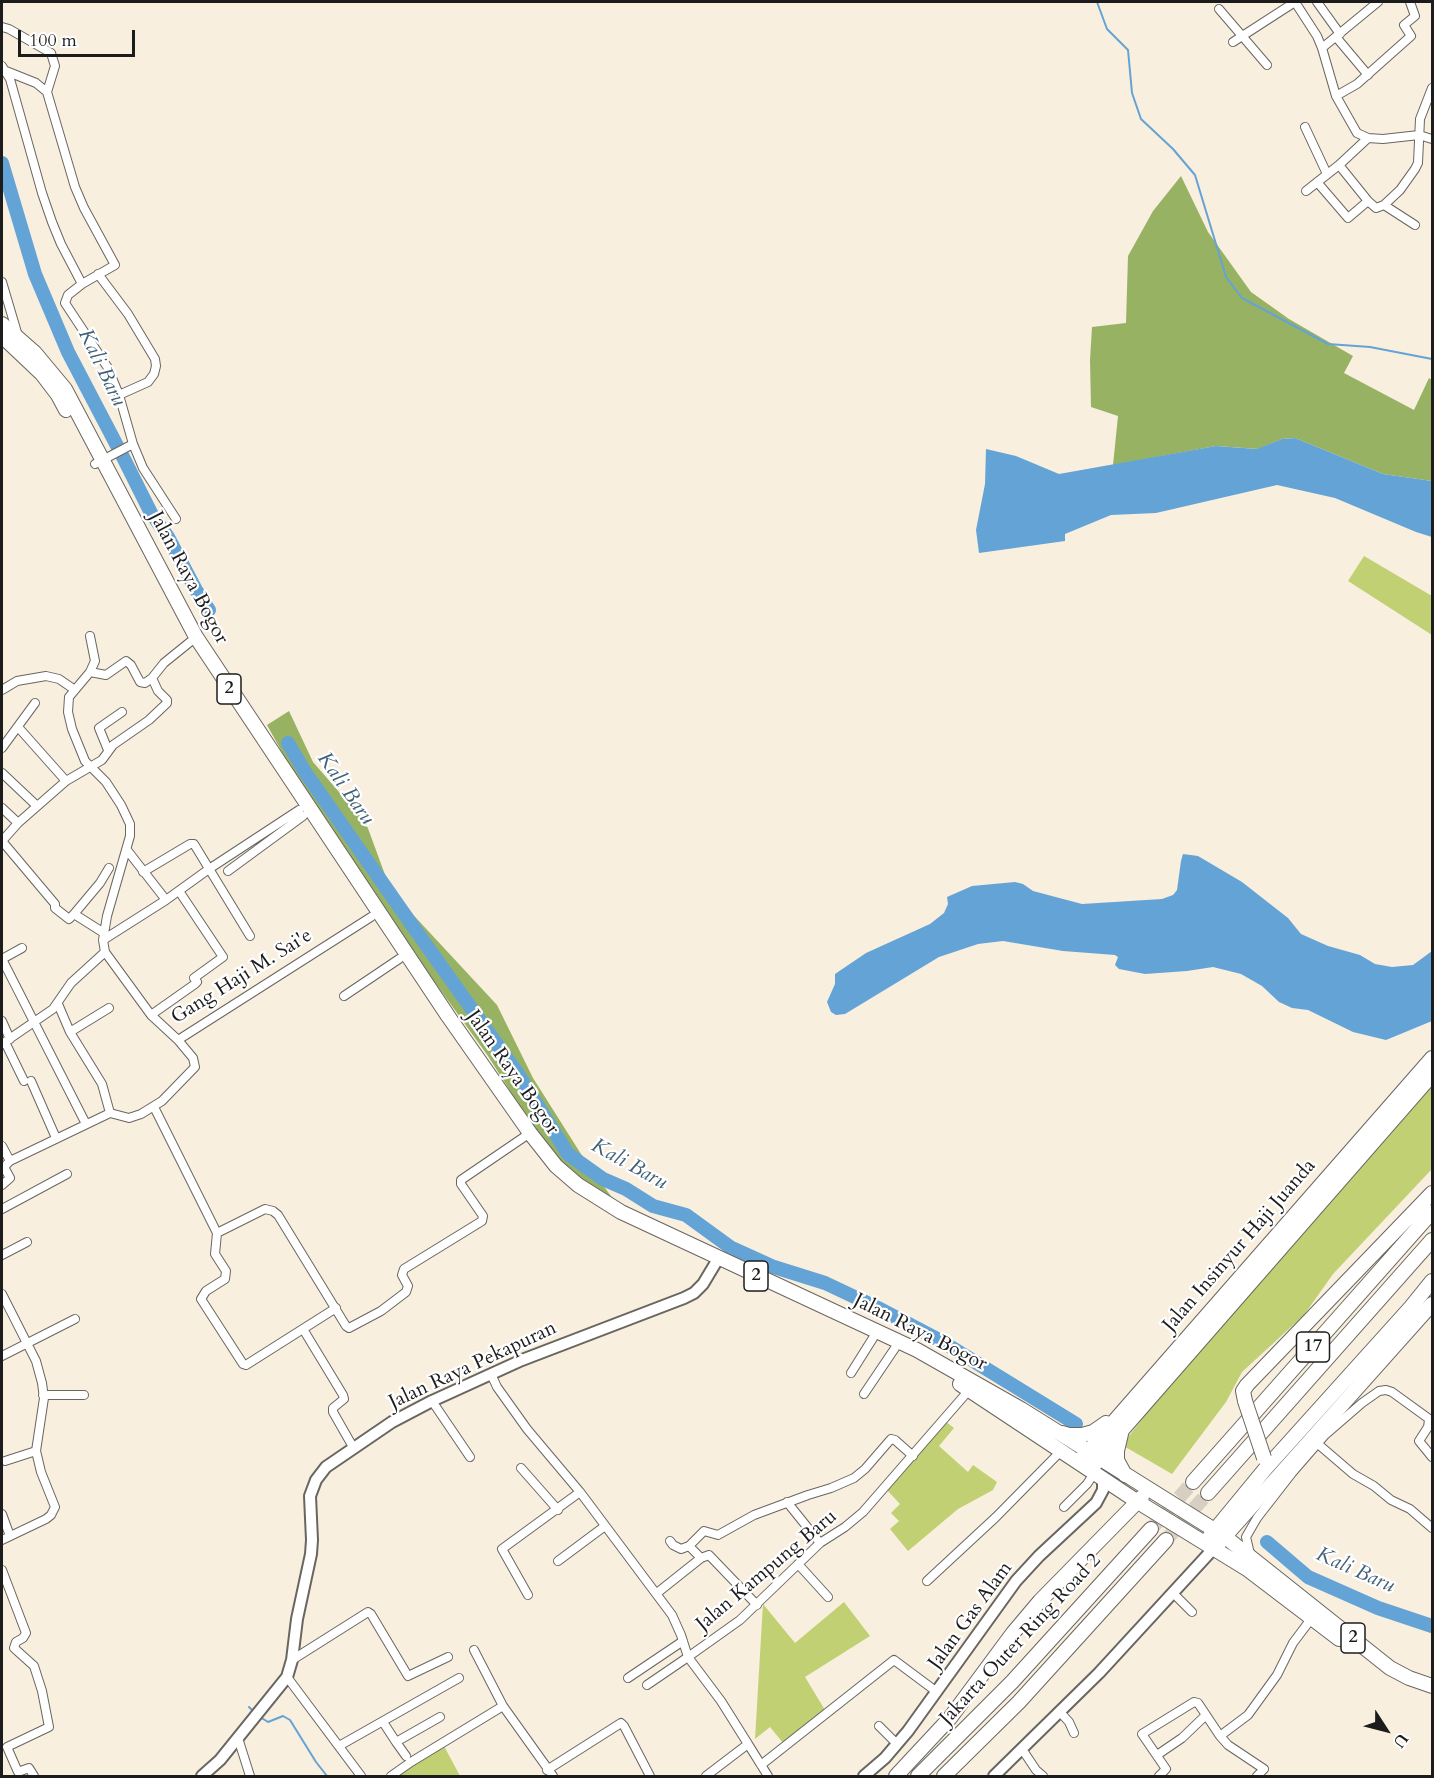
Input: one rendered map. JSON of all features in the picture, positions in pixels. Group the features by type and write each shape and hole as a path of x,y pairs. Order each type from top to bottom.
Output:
{"highway":[{"name":"Jalan Raya Bogor","path":"2,324 50,369 65,388 196,637 416,977 526,1135 549,1172 617,1220 917,1350 1052,1428 1093,1465"},
{"name":"Jalan Raya Bogor","path":"2,336 42,374 103,459 190,642 399,959 416,977"},
{"name":"Jalan Insinyur Haji Juanda","path":"1093,1465 1119,1413 1432,1058"},
{"name":"Jalan Insinyur Haji Juanda","path":"1093,1465 1432,1075"},
{"path":"1265,1463 1245,1401 1244,1391 1247,1385 1432,1193"},
{"name":"17","path":"1193,1482 1432,1212"},
{"name":"17","path":"1208,1493 1432,1240"},
{"name":"Jalan Raya Bogor","path":"716,1263 895,1348 970,1389 1062,1450 1093,1465 1127,1477 1219,1534 1311,1619 1386,1673 1414,1688 1432,1693"},
{"path":"1219,1534 1233,1508 1265,1463 1411,1307 1432,1281"},
{"path":"1210,1545 1432,1304"},
{"path":"1052,1428 1070,1435 1082,1435 1093,1432 1119,1413"},
{"path":"1123,1429 1117,1450 1117,1460 1127,1477"},
{"path":"1093,1465 1138,1502 1210,1545 1249,1564"},
{"path":"896,1776 950,1718 1013,1633 1040,1601 1148,1490"},
{"path":"1163,1499 1209,1519 1220,1516 1233,1508"},
{"name":"Jakarta Outer Ring Road 2","path":"918,1776 1012,1682 1151,1529"},
{"name":"Jakarta Outer Ring Road 2","path":"944,1776 1019,1702 1166,1540"},
{"name":"Jalan Raya Bogor","path":"1249,1564 1390,1668 1432,1686"}],"main road":[{"name":"Jalan Raya Pekapuran","path":"202,1776 215,1766 287,1677 311,1554 311,1490 326,1467 353,1447 432,1401 542,1352 694,1293 703,1284 716,1263"},
{"name":"Jalan Gas Alam","path":"864,1776 885,1758 938,1692 1016,1581 1039,1556 1096,1503 1103,1490 1093,1465"},
{"path":"994,1776 1099,1673 1173,1593 1210,1545"}],"street":[{"path":"1233,42 1295,2 1323,48 1336,96 1357,133 1368,138 1383,139 1419,135 1432,139"},
{"path":"1317,2 1338,36 1368,75"},
{"path":"1323,48 1378,2"},
{"path":"1336,96 1357,84 1411,36 1404,25 1415,16 1410,2"},
{"path":"1219,9 1267,65"},
{"path":"2,27 51,53 55,66 47,92 75,187 115,265 82,284 68,295 65,303 98,350 114,379 130,446 151,484 176,519"},
{"path":"4,69 36,83 47,92"},
{"path":"4,69 52,222 82,284"},
{"path":"1339,165 1368,201 1376,208 1384,206 1400,190 1418,163 1420,119 1432,88"},
{"path":"1305,127 1327,174"},
{"path":"1306,191 1368,138"},
{"path":"1317,182 1348,218 1368,201"},
{"path":"1384,206 1415,225"},
{"path":"98,274 128,314 156,366 148,382 119,395"},
{"path":"2,282 19,338"},
{"path":"103,459 130,446"},
{"path":"90,636 95,661 90,672 67,704 68,712 72,729 89,766 106,782 130,824 127,850 103,937"},
{"path":"90,672 106,675 126,661 131,665 140,682 145,683 190,642"},
{"path":"2,690 17,681 46,676 59,679 75,690"},
{"path":"109,868 100,883 69,918 55,908 55,904 2,841 37,806 66,782 102,760 108,750 135,728 149,720 167,702 158,691 152,678"},
{"path":"2,748 35,704"},
{"path":"108,750 99,728 122,712"},
{"path":"18,726 66,782"},
{"path":"2,773 37,806"},
{"path":"2,808 18,823"},
{"path":"103,937 166,900 209,869 301,813"},
{"path":"228,870 301,813"},
{"path":"143,872 192,843 250,936"},
{"path":"127,850 166,900"},
{"path":"151,1015 195,984 197,982 194,978 223,957 179,891"},
{"path":"74,914 103,937"},
{"name":"Gang Haji M. Sai'e","path":"103,937 105,952 151,1015 178,1041 371,917"},
{"path":"22,948 2,959 86,1124"},
{"path":"6,1042 58,1004 71,984 105,952"},
{"path":"345,996 399,959"},
{"path":"58,1004 70,1032 102,1084 110,1113"},
{"path":"70,1032 109,1008"},
{"path":"2,1021 6,1042 56,1138"},
{"path":"2,1185 10,1178 4,1167 10,1161 110,1113 129,1118 154,1107 195,1067 194,1058 178,1041"},
{"path":"154,1107 217,1233 215,1254 226,1271 226,1277 206,1291 201,1299 243,1364 246,1365 336,1308"},
{"path":"217,1233 265,1209 273,1211 278,1215 349,1329 381,1311 406,1292 408,1286 402,1275 404,1269 479,1224 483,1215 461,1184 461,1180 526,1135"},
{"path":"2,1146 10,1161"},
{"path":"2,1209 67,1174"},
{"path":"2,1255 27,1242"},
{"path":"2,1294 36,1361 44,1395 36,1451 41,1472 55,1507 46,1519 2,1540"},
{"path":"2,1356 75,1319"},
{"path":"303,1329 343,1395 344,1399 334,1406 333,1412 353,1447"},
{"path":"851,1373 873,1338"},
{"path":"864,1394 895,1348"},
{"path":"491,1374 497,1387 527,1429 580,1492 672,1615 688,1657 647,1685"},
{"name":"Jalan Kampung Baru","path":"768,1776 721,1701 688,1657 740,1620 820,1543 863,1512 970,1389"},
{"path":"1249,1564 1246,1537 1257,1518 1318,1444 1342,1420 1379,1391 1392,1392 1431,1420 1419,1441 1432,1457"},
{"path":"44,1395 84,1395"},
{"path":"432,1401 470,1456"},
{"path":"670,1541 681,1549 689,1546 704,1531 718,1535 754,1515 854,1478 866,1469 893,1438 913,1456"},
{"path":"1318,1444 1353,1474 1374,1486 1391,1500 1410,1509 1414,1515 1432,1528"},
{"path":"927,1581 996,1517 1062,1450"},
{"path":"5,1461 36,1451"},
{"path":"1064,1507 1087,1484 1093,1465"},
{"path":"520,1468 558,1510"},
{"path":"528,1595 502,1549 580,1492"},
{"path":"787,1502 820,1543"},
{"path":"2,1514 10,1536"},
{"path":"558,1561 605,1526"},
{"path":"689,1546 701,1558"},
{"path":"657,1593 701,1558 709,1555 758,1605"},
{"path":"798,1564 828,1597"},
{"path":"2,1570 26,1633 16,1642 14,1648 34,1666 49,1727 7,1747 18,1772 29,1767 34,1776"},
{"path":"1173,1593 1192,1611"},
{"path":"292,1660 368,1612 408,1676 448,1658"},
{"path":"1220,1736 1248,1715 1277,1675 1290,1648 1311,1619"},
{"path":"628,1678 683,1641"},
{"path":"474,1650 502,1706 550,1773 621,1724 650,1776"},
{"path":"761,1765 894,1660 938,1692"},
{"path":"287,1677 361,1776"},
{"path":"339,1746 459,1678"},
{"path":"1159,1776 1166,1769 1142,1734 1192,1702 1198,1703 1220,1736 1239,1753 1264,1769 1257,1776"},
{"path":"391,1776 502,1706"},
{"path":"1060,1712 1074,1732"},
{"path":"1157,1755 1182,1738 1206,1715"},
{"path":"396,1742 440,1717"},
{"path":"383,1722 406,1756"},
{"path":"879,1726 897,1744"},
{"path":"238,1738 250,1776"},
{"path":"706,1776 748,1744"},
{"path":"1022,1749 1036,1770 1043,1776"}],"green space":[{"path":"1181,176 1208,232 1251,292 1289,319 1353,356 1344,373 1414,410 1429,378 1432,380 1432,481 1383,474 1295,438 1282,439 1258,449 1216,446 1113,465 1118,416 1091,407 1092,327 1126,323 1128,256 1153,211"},
{"path":"1364,556 1432,596 1432,635 1348,581"},
{"path":"289,711 313,762 366,823 391,891 497,1005 533,1078 581,1154 613,1199 654,1221 618,1210 555,1162 488,1056 418,959 287,761 267,725"},
{"path":"1432,1084 1432,1169 1333,1274 1304,1315 1242,1372 1226,1402 1172,1474 1122,1445 1169,1384"},
{"path":"946,1422 954,1428 939,1446 968,1472 973,1465 997,1482 993,1490 958,1509 908,1551 890,1529 899,1521 891,1513 900,1504 887,1490"},
{"path":"844,1602 870,1636 805,1677 828,1715 784,1744 770,1727 755,1739 763,1604 795,1643"},
{"path":"444,1746 460,1776 399,1776 404,1770"}],"water":[{"path":"1295,438 1383,474 1432,481 1432,537 1335,498 1277,485 1156,513 1111,515 1065,534 1065,541 979,553 976,530 985,484 986,449 1016,456 1059,474 1216,446 1257,449 1282,439"},
{"path":"1183,854 1198,856 1242,882 1288,918 1301,934 1328,946 1360,955 1375,964 1392,967 1413,965 1432,951 1432,1021 1386,1040 1353,1032 1308,1010 1292,1008 1279,1002 1262,986 1241,974 1213,967 1145,974 1119,969 1115,965 1118,957 1115,955 1063,951 1003,941 978,944 939,957 845,1014 836,1015 831,1012 827,1002 835,984 835,974 866,953 930,924 944,913 948,904 947,897 972,886 1015,882 1033,891 1082,904 1162,899 1173,895 1177,890"}],"waterway":[{"path":"1097,2 1107,29 1128,50 1132,93 1141,119 1173,149 1195,175 1226,277 1242,298 1328,344 1370,347 1432,359"},
{"name":"Kali Baru","path":"2,163 35,274 68,352 151,513 168,537 209,610"},
{"name":"Kali Baru","path":"288,743 305,772 516,1071 568,1154 603,1179 626,1189 653,1206 686,1215 730,1247 774,1267 825,1283 941,1341 1076,1424"},
{"name":"Kali Baru","path":"1267,1542 1308,1577 1378,1608 1432,1626"},
{"path":"249,1707 253,1711"},
{"path":"260,1717 268,1722 283,1716 290,1720 327,1776"}],"tunnel":[{"path":"1151,1529 1193,1482"},
{"path":"1166,1540 1208,1493"}]}
